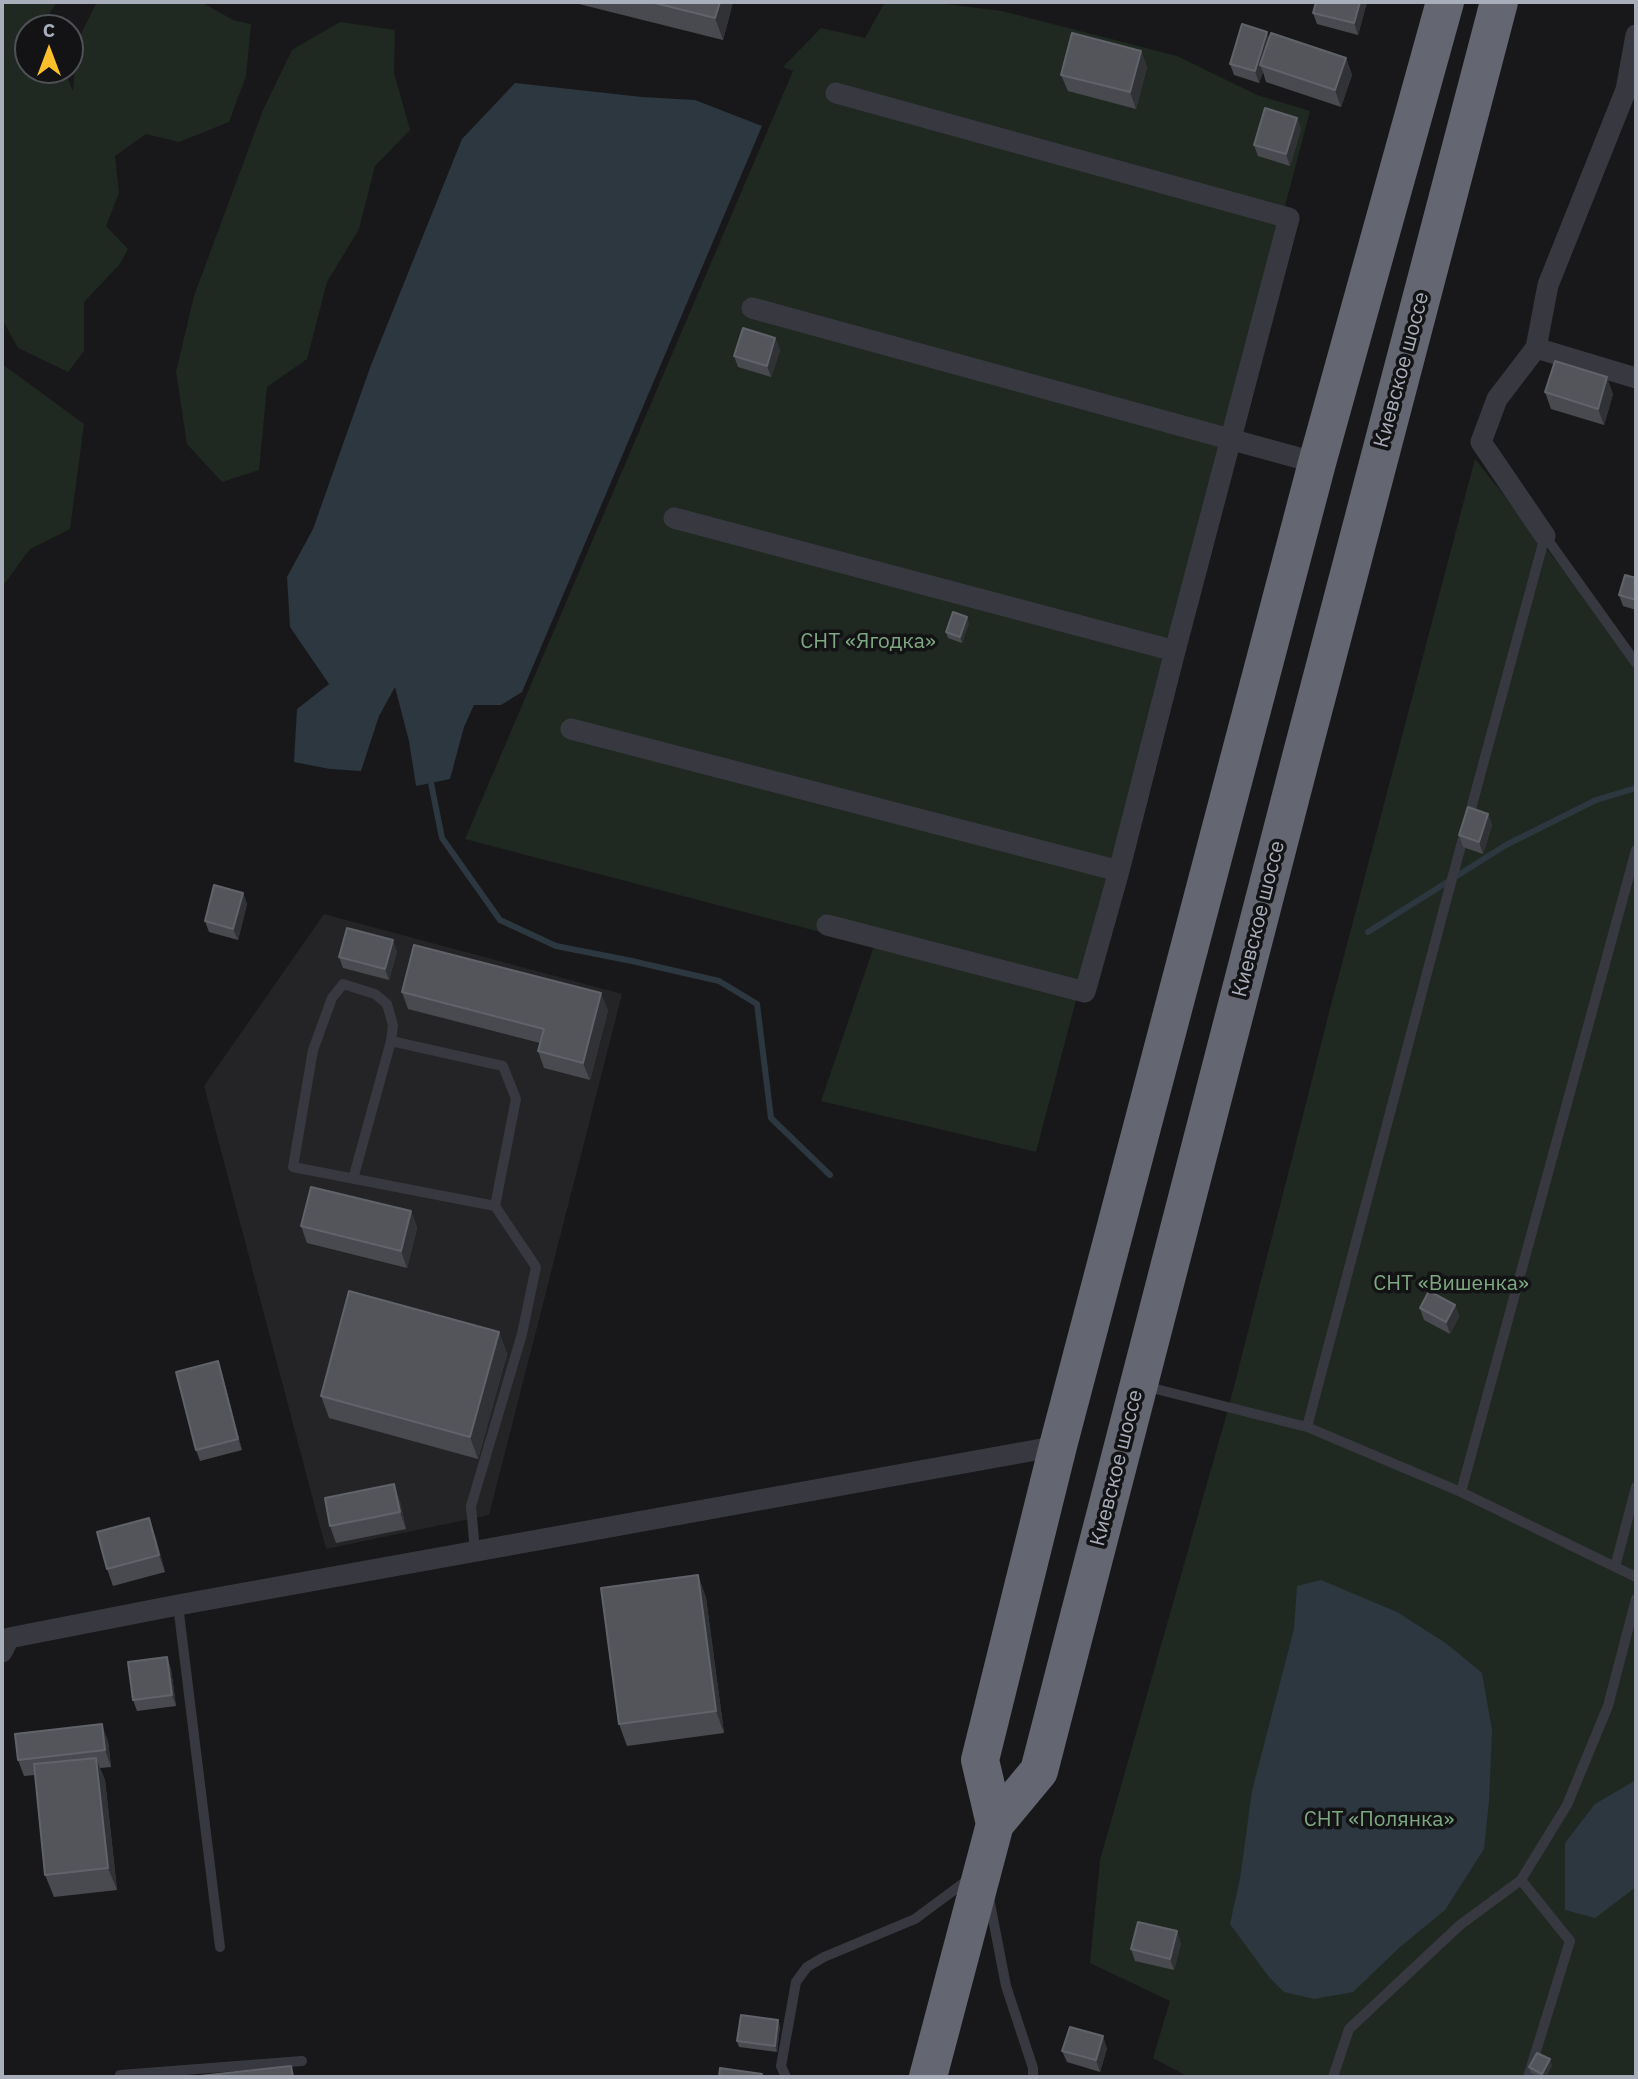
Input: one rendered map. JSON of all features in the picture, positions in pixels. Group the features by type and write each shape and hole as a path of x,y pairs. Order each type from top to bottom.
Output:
{"highway":[{"name":"Киевское шоссе","path":"995,1824 980,1760 1058,1446 1317,463 1445,2"},
{"name":"Киевское шоссе","path":"928,2077 995,1824 1038,1771 1499,2"}],"street":[{"path":"1545,536 1481,442 1497,399 1536,348 1548,285 1631,92 1636,35"},
{"path":"827,925 1085,992 1119,872 1289,218 836,93"},
{"path":"752,308 1317,463"},
{"path":"1536,348 1636,377"},
{"path":"674,518 1175,651"},
{"path":"571,729 1119,872"},
{"path":"2,1652 9,1637 1058,1446"}],"lane":[{"path":"1307,1427 1545,536"},
{"path":"1545,536 1636,663"},
{"path":"1461,1492 1636,850"},
{"path":"353,1179 393,1025 387,1004 375,994 343,984 332,998 313,1050 293,1167 353,1179 495,1206"},
{"path":"391,1041 503,1066 516,1099 495,1206 536,1268 522,1334 471,1506 475,1551"},
{"path":"1138,1385 1307,1427 1461,1492 1636,1577"},
{"path":"1615,1567 1636,1487"},
{"path":"1333,2077 1349,2029 1460,1925 1521,1880 1567,1805 1608,1706 1636,1599"},
{"path":"178,1605 220,1947"},
{"path":"786,2077 781,2066 796,1982 807,1967 824,1957 915,1919 983,1869 1006,1986 1033,2068 1033,2077"},
{"path":"1521,1880 1570,1941 1528,2077"},
{"path":"120,2077 302,2062"}],"shaded area":[{"path":"515,83 695,100 762,126 522,692 501,705 474,705 464,727 450,779 416,786 409,741 395,687 379,716 361,771 330,769 294,762 297,709 329,684 290,627 287,577 313,529 371,365 462,139"},
{"path":"324,914 622,994 489,1515 326,1549 204,1086"},
{"path":"1321,1580 1397,1612 1447,1644 1482,1673 1492,1730 1484,1849 1445,1910 1400,1947 1353,1992 1314,1999 1284,1992 1269,1977 1230,1924 1240,1879 1252,1791 1294,1629 1297,1586"},
{"path":"1636,1780 1636,1887 1595,1918 1565,1910 1565,1843 1595,1804"}],"green space":[{"path":"2,2 57,2 49,14 14,14 14,84 70,84 73,91 74,84 84,84 84,28 97,2 201,2 233,20 251,24 246,76 229,122 179,142 146,134 115,156 119,193 106,226 128,249 119,265 84,302 84,351 68,372 18,348 2,319"},
{"name":"СНТ «Ягодка»","path":"885,2 928,2 1002,11 1177,56 1257,95 1310,111 1036,1152 821,1101 874,946 465,839 793,71 783,67 821,28 865,38"},
{"path":"340,22 395,30 394,73 410,130 375,166 359,229 327,282 307,359 267,387 259,470 222,482 187,444 176,372 194,296 263,110 292,50"},
{"path":"2,364 84,424 70,529 30,549 2,587"},
{"path":"1475,459 1636,661 1636,2077 1189,2077 1153,2058 1170,2001 1090,1963 1100,1860 1229,1406"}],"building":[{"path":"651,2 720,2 715,18"},
{"path":"1316,2 1360,2 1354,23 1313,13"},
{"path":"1242,24 1267,32 1255,71 1230,64"},
{"path":"1072,33 1141,51 1130,92 1061,75"},
{"path":"1271,33 1346,58 1335,90 1260,65"},
{"path":"1265,108 1297,118 1286,154 1254,145"},
{"path":"743,328 775,338 767,366 734,356"},
{"path":"1555,361 1607,377 1598,409 1545,392"},
{"path":"1625,575 1636,578 1636,600 1619,595"},
{"path":"953,612 967,617 960,637 946,632"},
{"path":"1468,807 1488,814 1479,842 1459,835"},
{"path":"214,885 243,893 233,929 205,921"},
{"path":"347,928 393,940 385,969 339,957"},
{"path":"414,945 601,993 583,1063 538,1051 544,1029 402,992"},
{"path":"311,1187 411,1211 401,1251 301,1226"},
{"path":"349,1291 499,1332 470,1437 321,1396"},
{"path":"1429,1291 1455,1305 1446,1322 1420,1308"},
{"path":"218,1361 238,1439 196,1450 176,1372"},
{"path":"394,1484 400,1512 330,1526 325,1498"},
{"path":"149,1518 159,1555 107,1569 97,1532"},
{"path":"698,1575 716,1711 619,1724 601,1588"},
{"path":"167,1657 172,1695 133,1700 128,1662"},
{"path":"102,1724 105,1750 18,1760 15,1734"},
{"path":"96,1758 108,1868 45,1875 34,1764"},
{"path":"1138,1922 1177,1931 1170,1959 1131,1949"},
{"path":"741,2015 778,2020 775,2046 737,2041"},
{"path":"1070,2027 1103,2036 1096,2060 1062,2051"},
{"path":"1537,2053 1550,2059 1542,2074 1529,2067"},
{"path":"291,2066 293,2077 191,2077"},
{"path":"720,2068 762,2074 761,2077 719,2077"}],"waterway":[{"path":"431,783 442,838 500,920 556,946 719,981 757,1004 771,1118 830,1175"},
{"path":"1368,932 1506,845 1596,800 1636,788"}],"park label":[{"name":"СНТ «Вишенка»","path":"1451,1284"},
{"name":"СНТ «Полянка»","path":"1379,1820"}]}
